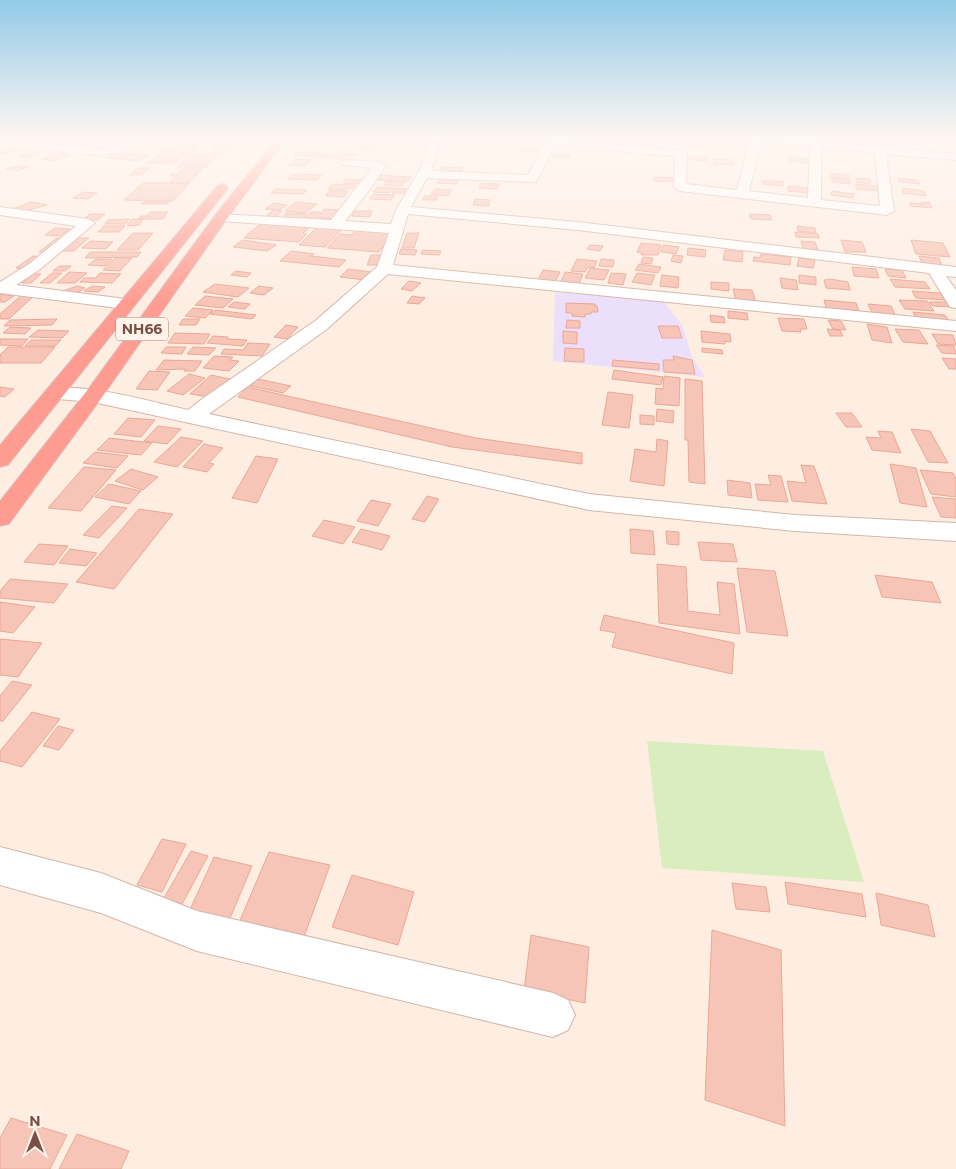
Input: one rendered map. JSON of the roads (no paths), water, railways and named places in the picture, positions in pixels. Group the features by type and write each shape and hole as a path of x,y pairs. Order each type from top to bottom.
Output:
{"highway":[{"name":"NH66","path":"0,460 218,193"},
{"name":"NH66","path":"0,518 93,396 240,193"}],"street":[{"path":"335,225 361,193"},
{"path":"194,417 209,403 321,325 384,269 403,210 413,193"},
{"path":"729,193 887,211 885,193"},
{"path":"814,193 814,202"},
{"path":"403,210 493,217 644,233 956,272"},
{"path":"0,211 88,223 34,267 1,288"},
{"path":"221,218 397,228"},
{"path":"384,269 956,326"},
{"path":"935,270 956,303"},
{"path":"1,288 126,304"},
{"path":"53,394 93,396 589,502 795,523 956,532"},
{"path":"0,866 101,893 197,931 553,1015"}]}
